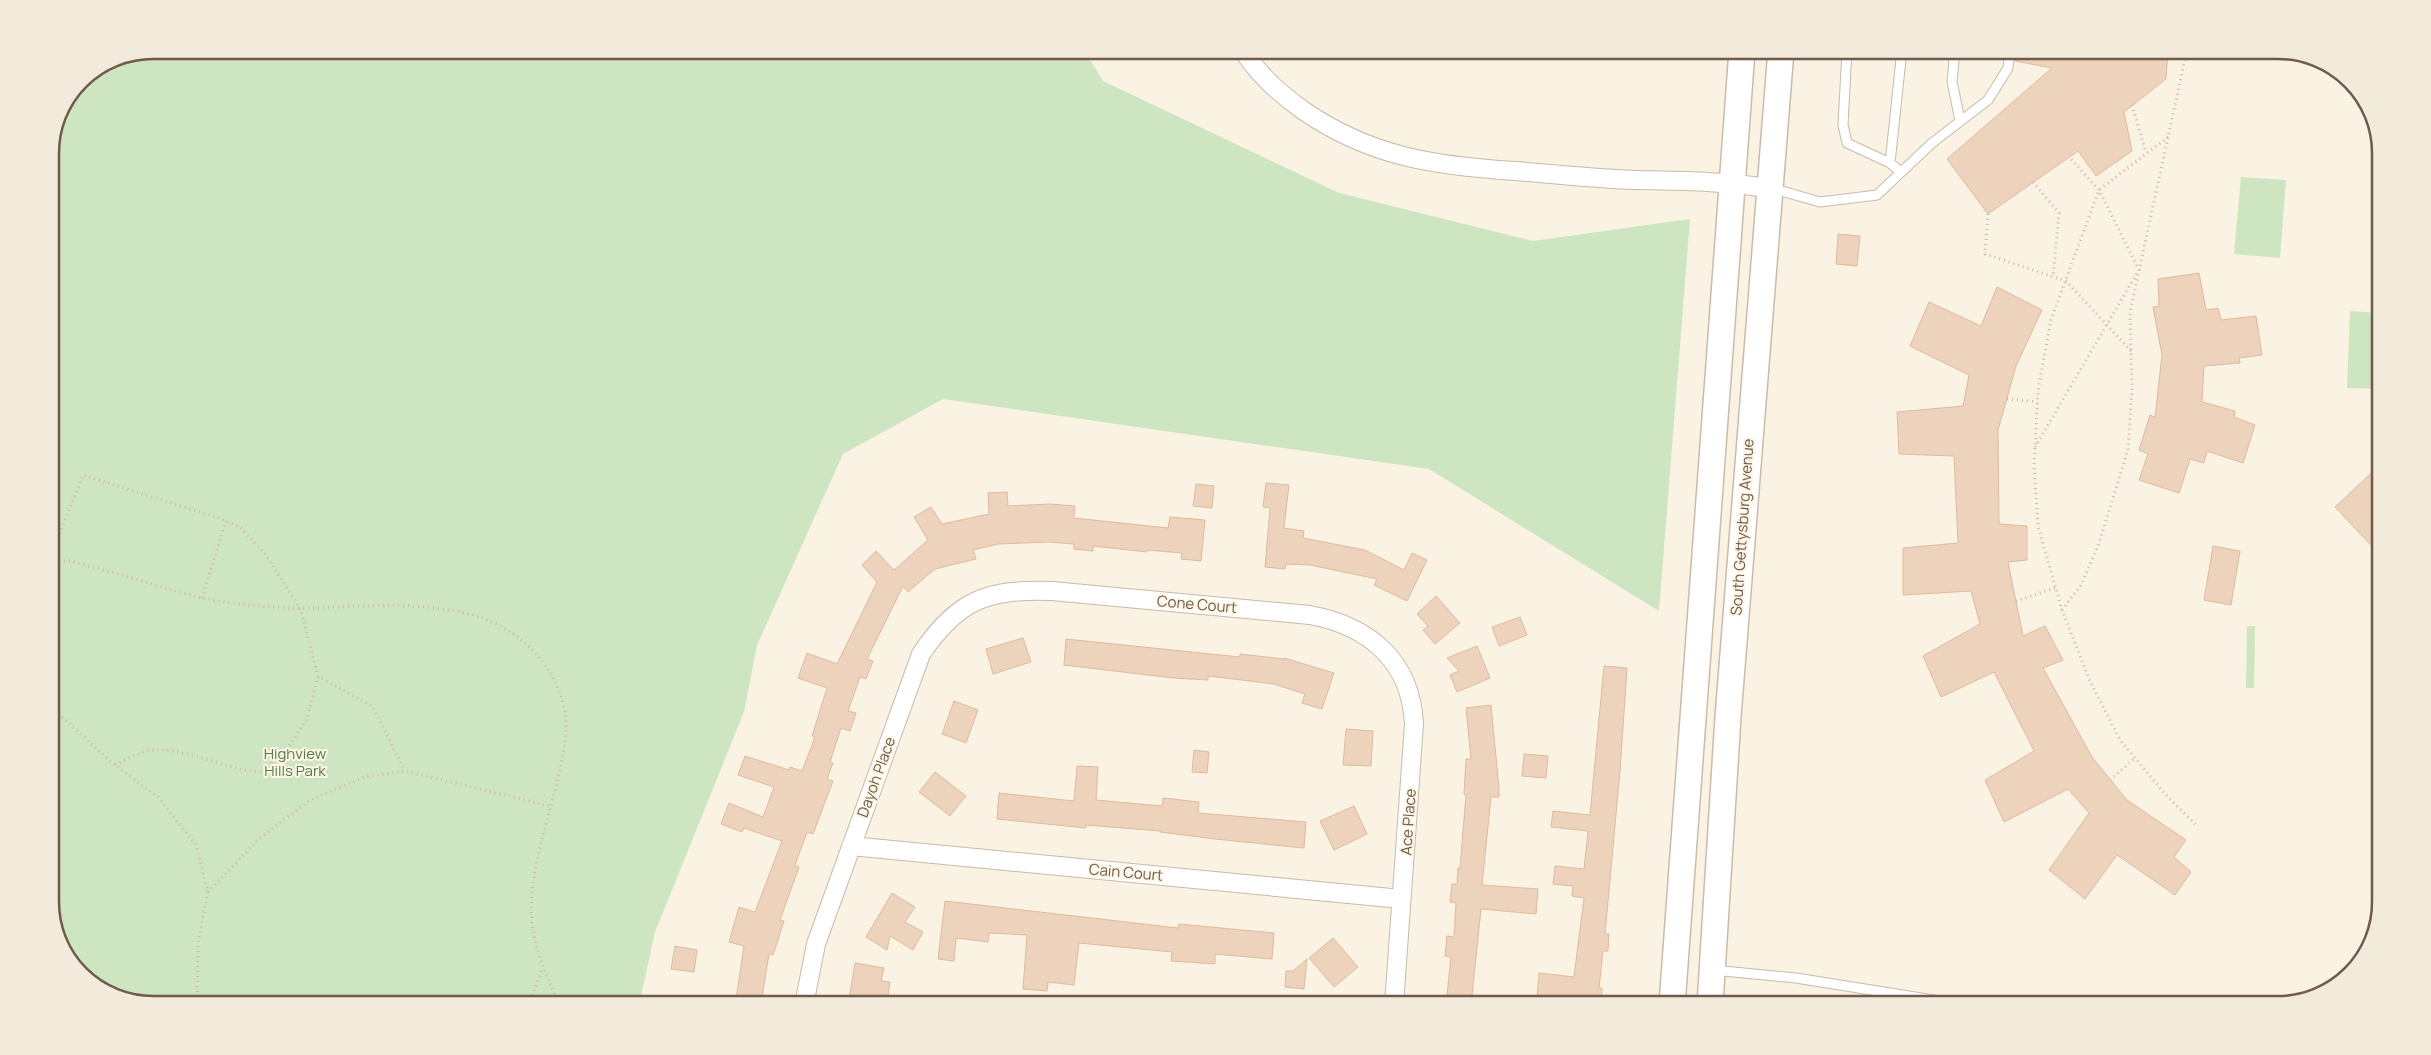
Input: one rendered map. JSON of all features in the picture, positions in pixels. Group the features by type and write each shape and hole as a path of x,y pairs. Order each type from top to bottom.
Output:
{"main road":[{"path":"1673,996 1741,59"},
{"name":"South Gettysburg Avenue","path":"1711,996 1728,717 1768,188 1780,59"}],"street":[{"path":"1250,59 1273,87 1330,128 1364,144 1409,159 1461,167 1625,179 1732,182 1768,188"},
{"name":"Cone Court","path":"1005,592 1018,590 1052,591 1310,615 1344,623 1381,647"},
{"name":"Dayoh Place","path":"806,996 816,944 921,654 933,636 955,614 982,598 1005,592"},
{"name":"Ace Place","path":"1381,647 1401,672 1411,697 1413,711 1409,810 1395,996"},
{"name":"Cain Court","path":"851,846 1401,899"}],"lane":[{"path":"1847,59 1843,125 1847,143 1890,162 1901,172"},
{"path":"1890,162 1901,59"},
{"path":"1954,59 1952,81 1960,121"},
{"path":"1768,188 1820,202 1876,195 1932,143 1988,100 2008,68 2009,59"},
{"path":"1713,970 1796,978 1908,996"}],"path":[{"path":"2062,610 2081,585 2098,546 2128,450 2132,388 2130,312 2185,59"},
{"path":"2132,105 2146,154"},
{"path":"2168,137 2099,190 2051,320 2037,402 2035,447 2038,526 2062,610 2089,679 2120,740 2166,796 2197,826"},
{"path":"2069,157 2099,190 2139,270"},
{"path":"2033,182 2059,213 2053,277"},
{"path":"1988,214 1985,254 2066,281 2106,327 2131,352"},
{"path":"2035,447 2139,270"},
{"path":"2007,399 2037,402"},
{"path":"59,534 83,475 226,521 241,528 266,555 301,610 318,676 307,719 290,745 261,772 242,771 221,762 190,754 154,750 115,764"},
{"path":"202,598 226,521"},
{"path":"59,562 64,560 125,575 202,598 301,610 375,606 433,607 485,619 521,639 541,657 556,683 564,710 566,740 532,893 532,928 542,967 556,996"},
{"path":"2016,601 2055,588"},
{"path":"318,676 373,707 405,771"},
{"path":"59,711 62,716 115,764 158,797 196,845 208,892 198,943 197,996"},
{"path":"2110,780 2135,758"},
{"path":"208,892 260,838 310,800 364,777 405,771 550,806"},
{"path":"532,996 542,967"}],"green space":[{"name":"Highview Hills Park","path":"146,59 1090,59 1103,81 1339,193 1533,241 1690,219 1659,611 1429,469 943,399 843,454 757,645 744,712 655,932 641,996 146,996 128,993 106,984 95,977 78,960 68,944 59,909 59,146 62,128 68,111 78,95 100,75 122,64"},
{"path":"2241,177 2286,180 2280,258 2234,254"},
{"path":"2350,311 2372,312 2372,389 2347,388"},
{"path":"2247,626 2255,626 2254,688 2246,688"}],"building":[{"path":"2015,59 2167,59 2166,79 2124,112 2132,151 2096,176 2078,151 1988,214 1947,159 2052,68 2015,61"},
{"path":"1838,234 1860,236 1857,266 1836,264"},
{"path":"2199,273 2206,310 2218,308 2221,320 2256,316 2262,355 2239,358 2240,363 2204,366 2202,402 2235,411 2234,417 2255,425 2243,463 2207,451 2204,463 2190,459 2179,493 2139,480 2148,454 2139,450 2150,415 2155,417 2162,355 2153,307 2159,306 2158,279"},
{"path":"1997,287 2042,310 2016,366 1998,430 1999,524 2027,526 2027,560 2008,562 2023,636 2045,626 2063,660 2043,668 2092,757 2127,800 2186,840 2174,857 2191,872 2175,895 2117,855 2085,899 2049,870 2089,813 2068,789 2004,822 1985,780 2034,751 1994,672 1941,697 1923,656 1980,624 1971,591 1903,595 1903,548 1958,543 1954,456 1899,454 1897,412 1963,406 1969,375 1910,346 1929,302 1981,326"},
{"path":"2372,472 2372,546 2335,507"},
{"path":"1266,483 1289,485 1284,528 1304,531 1303,538 1365,550 1404,570 1412,553 1427,560 1407,601 1374,585 1377,579 1310,565 1286,564 1285,569 1265,567 1270,508 1263,507"},
{"path":"1196,484 1214,486 1212,508 1193,506"},
{"path":"1007,492 1008,506 1050,504 1075,506 1074,518 1168,528 1170,517 1205,520 1201,561 1181,559 1182,553 1147,550 1147,552 1093,546 1093,551 1074,549 1074,544 1050,542 998,544 973,550 976,559 935,569 908,592 903,586 867,659 873,661 866,679 860,677 848,711 856,713 850,731 841,728 830,762 833,763 827,779 833,781 813,834 807,832 795,865 799,867 780,920 784,921 773,955 769,954 762,996 736,996 744,946 729,942 739,907 755,912 782,841 744,828 742,832 721,824 729,803 763,817 774,787 738,775 745,756 789,770 790,767 802,771 815,737 812,736 827,688 798,678 807,653 837,664 877,582 862,565 876,551 894,570 928,540 914,517 931,507 942,524 989,514 988,493"},
{"path":"2213,546 2240,551 2231,605 2204,600"},
{"path":"1436,596 1460,623 1435,644 1423,630 1428,626 1417,614"},
{"path":"1520,617 1527,635 1499,646 1492,627"},
{"path":"1023,638 1031,662 993,674 986,649"},
{"path":"1066,639 1240,657 1240,654 1284,658 1334,673 1322,709 1302,703 1305,694 1274,684 1208,676 1208,680 1173,678 1064,665"},
{"path":"1477,646 1490,678 1457,692 1450,675 1459,671 1447,658"},
{"path":"1604,666 1627,668 1620,771 1605,934 1609,934 1608,951 1603,951 1599,988 1602,988 1602,996 1537,996 1539,973 1574,977 1584,898 1572,896 1573,886 1553,884 1555,866 1584,869 1588,831 1551,827 1553,811 1590,815"},
{"path":"954,701 978,710 966,743 942,734"},
{"path":"1491,705 1499,788 1499,797 1491,797 1482,885 1538,889 1536,914 1481,909 1472,996 1447,996 1451,957 1445,956 1447,936 1454,937 1456,903 1450,902 1452,884 1457,884 1458,868 1460,868 1466,795 1464,794 1466,759 1471,759 1466,708"},
{"path":"1346,729 1373,731 1371,766 1343,765"},
{"path":"1194,750 1209,752 1207,773 1192,772"},
{"path":"1524,754 1548,756 1546,778 1522,776"},
{"path":"1077,766 1098,767 1096,800 1162,806 1163,798 1199,802 1198,813 1306,822 1304,848 1160,831 1086,825 1086,828 997,819 999,793 1074,801"},
{"path":"935,772 966,796 950,816 919,792"},
{"path":"1354,806 1367,834 1334,850 1320,821"},
{"path":"892,893 915,907 905,922 923,932 913,950 890,936 887,950 866,937"},
{"path":"945,901 1178,928 1179,924 1274,933 1272,959 1215,954 1215,964 1171,961 1172,952 1079,943 1074,985 1048,982 1047,991 1023,989 1027,935 989,933 988,942 956,938 954,961 938,959"},
{"path":"1333,938 1358,967 1334,987 1309,958"},
{"path":"675,946 697,950 694,972 671,969"},
{"path":"1307,959 1304,989 1285,987 1286,971 1293,971"},
{"path":"855,963 884,968 881,981 890,982 888,996 850,996"}]}
